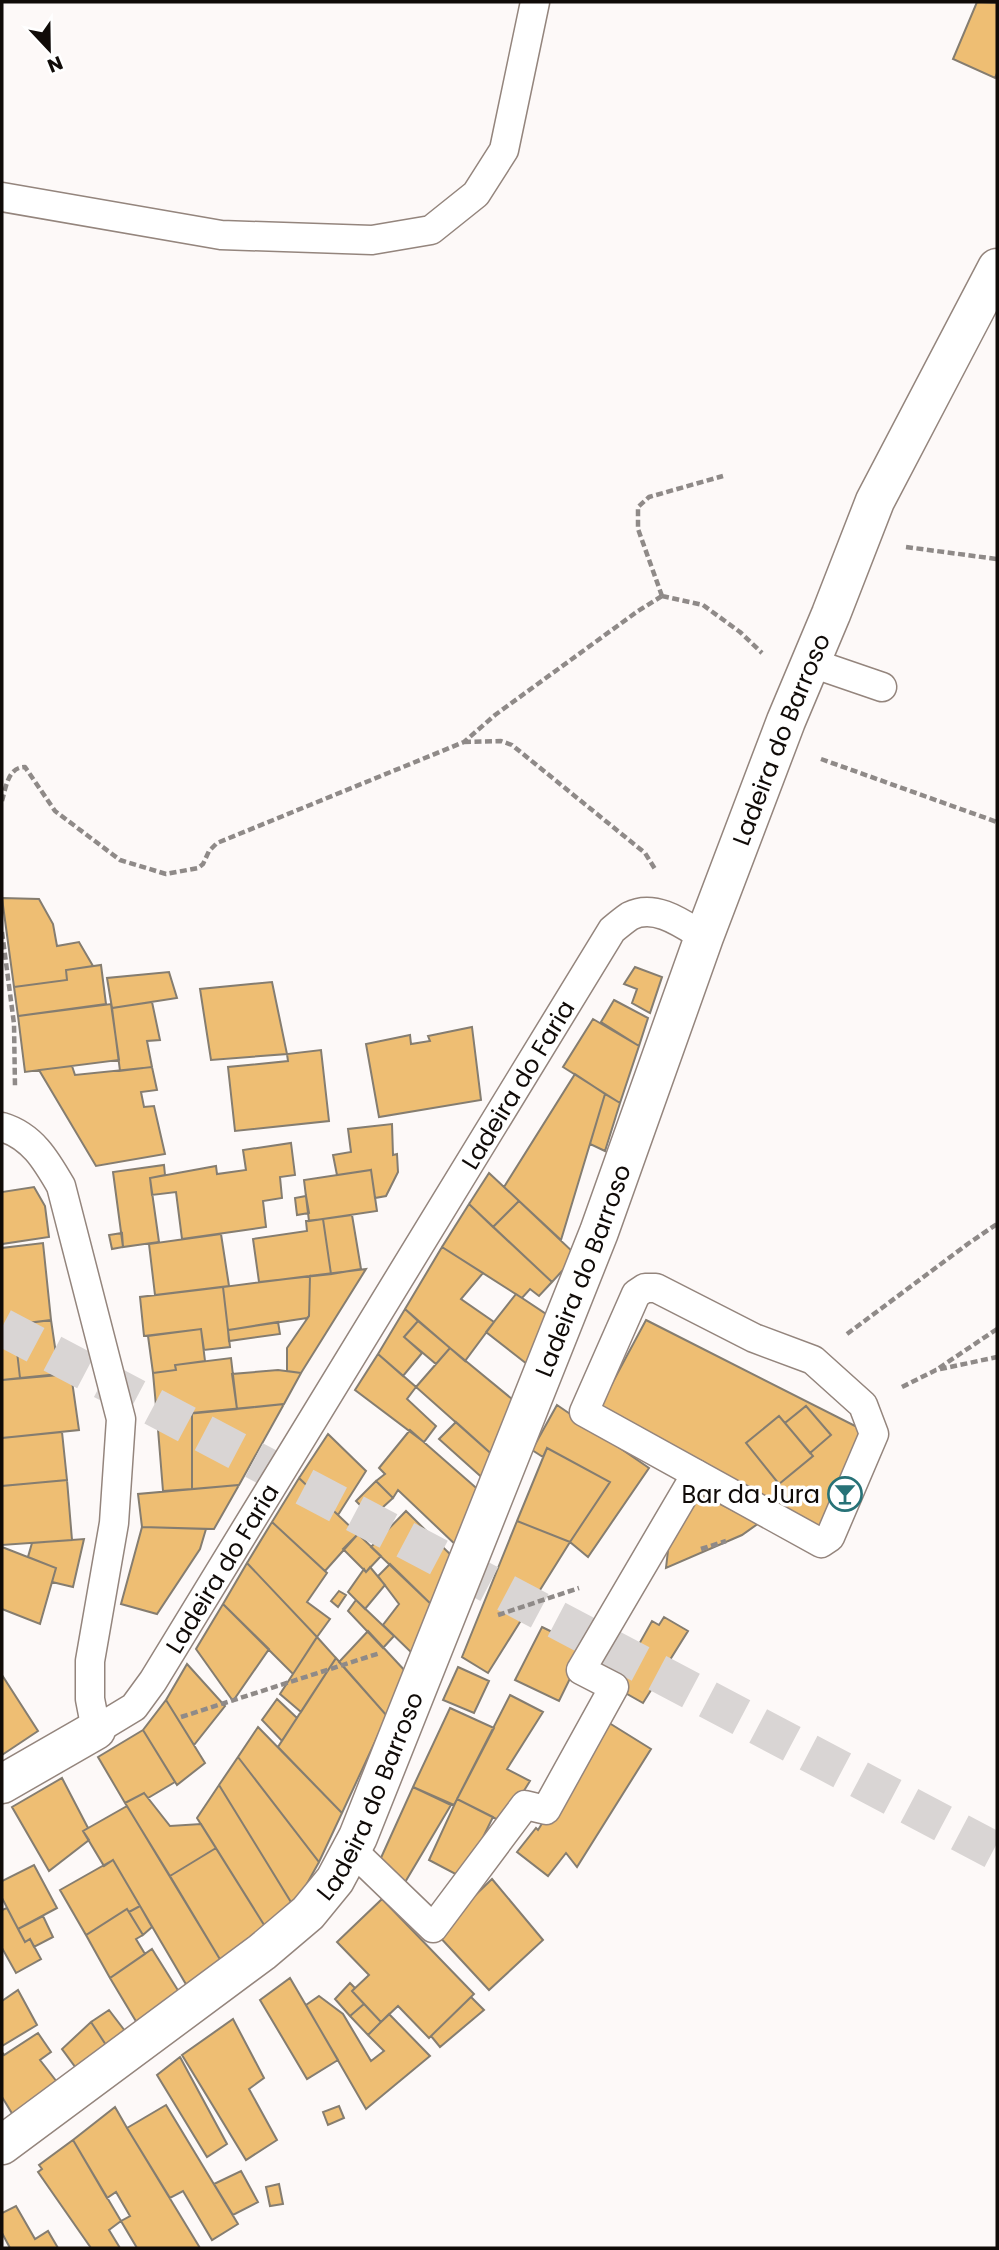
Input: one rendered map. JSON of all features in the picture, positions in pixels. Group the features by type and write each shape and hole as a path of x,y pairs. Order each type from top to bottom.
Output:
{"street":[{"name":"Ladeira do Barroso","path":"2,2145 262,1952 299,1921 335,1880 352,1849 599,1232 689,928 776,745 875,501 997,268"},
{"path":"2,1784 96,1730"}],"lane":[{"path":"2,197 221,235 372,240 432,230 476,194 504,150 535,2"},
{"path":"806,676 882,687"},
{"name":"Ladeira do Faria","path":"96,1730 135,1707 153,1681 612,930 632,915 654,913 689,928"},
{"path":"7,1129 43,1155 61,1186 121,1419 114,1523 90,1661 90,1699 96,1730"},
{"path":"645,1288 656,1288 754,1338 813,1360 863,1405 874,1434 830,1537 821,1543 584,1412 636,1294 645,1288"},
{"path":"352,1849 433,1928 525,1805 546,1810 614,1687 581,1670 696,1474"}],"path":[{"path":"662,596 638,529 638,507 649,497 723,476"},
{"path":"860,541 997,559"},
{"path":"2,801 11,773 18,767 25,767 55,811 120,860 166,873 198,867 204,864 209,851 217,843 464,741 495,715 662,596 703,605 806,676"},
{"path":"464,741 501,741 512,745 645,853 689,928"},
{"path":"776,745 858,771 997,822"},
{"path":"2,932 15,1024 17,1063 7,1129"},
{"path":"813,1360 997,1224"},
{"path":"863,1405 936,1370 997,1329"},
{"path":"936,1370 997,1357"}],"building":[{"path":"977,2 997,3 995,78 953,59"},
{"path":"2,898 39,899 53,924 57,946 79,942 93,966 66,970 67,980 14,987"},
{"path":"101,965 106,1004 18,1016 14,987 67,980 66,970"},
{"path":"635,967 662,977 650,1013 632,1003 637,989 624,984"},
{"path":"169,972 177,998 112,1008 107,978"},
{"path":"272,982 287,1054 211,1060 200,989"},
{"path":"614,1000 648,1018 639,1046 601,1022"},
{"path":"152,1002 160,1040 147,1041 152,1067 120,1071 112,1008"},
{"path":"111,1004 119,1060 25,1072 18,1016"},
{"path":"593,1019 639,1046 620,1103 563,1067"},
{"path":"472,1027 481,1100 379,1117 366,1044 410,1035 411,1044 430,1041 428,1036"},
{"path":"321,1050 329,1121 235,1131 228,1067 288,1061 287,1054"},
{"path":"72,1066 75,1075 152,1067 157,1090 141,1092 144,1107 154,1106 165,1154 96,1166 39,1070"},
{"path":"575,1074 605,1094 561,1240 504,1187"},
{"path":"605,1094 620,1103 605,1151 590,1144"},
{"path":"392,1124 393,1155 397,1154 398,1172 386,1196 375,1198 371,1170 337,1175 333,1155 351,1152 348,1129"},
{"path":"291,1143 295,1175 280,1177 282,1198 263,1201 266,1227 182,1239 176,1192 152,1195 150,1178 216,1166 217,1174 246,1170 243,1150"},
{"path":"164,1165 165,1175 150,1178 159,1242 123,1247 113,1172"},
{"path":"371,1170 377,1211 309,1221 304,1180"},
{"path":"489,1173 519,1201 493,1227 469,1204"},
{"path":"34,1187 45,1206 49,1237 2,1244 2,1192"},
{"path":"306,1196 309,1213 297,1215 295,1198"},
{"path":"519,1201 574,1253 573,1259 552,1282 493,1227"},
{"path":"469,1204 552,1282 539,1296 530,1289 522,1298 442,1247"},
{"path":"352,1215 361,1269 331,1274 323,1219"},
{"path":"323,1219 331,1274 259,1282 253,1239 307,1231 306,1221"},
{"path":"122,1233 123,1247 112,1249 109,1235"},
{"path":"221,1234 229,1286 155,1295 149,1244"},
{"path":"43,1243 51,1320 2,1326 2,1248"},
{"path":"442,1247 483,1273 461,1299 494,1322 465,1361 405,1309"},
{"path":"366,1269 301,1373 287,1371 287,1348 309,1316 310,1276"},
{"path":"310,1276 307,1318 228,1330 223,1287"},
{"path":"223,1287 230,1347 204,1350 201,1329 144,1336 140,1297"},
{"path":"516,1294 552,1318 532,1368 486,1332"},
{"path":"405,1309 418,1321 404,1337 422,1353 403,1376 378,1354"},
{"path":"51,1320 59,1374 20,1378 14,1325"},
{"path":"646,1320 869,1433 817,1533 593,1419"},
{"path":"418,1321 450,1348 436,1364 404,1337"},
{"path":"278,1322 280,1334 229,1341 228,1330"},
{"path":"14,1325 20,1378 2,1380 2,1326"},
{"path":"201,1329 205,1361 175,1365 176,1370 153,1373 148,1336"},
{"path":"450,1348 518,1404 496,1458 416,1387"},
{"path":"378,1354 416,1387 407,1399 436,1426 424,1442 355,1390"},
{"path":"231,1358 237,1409 157,1417 153,1373 176,1370 175,1365"},
{"path":"278,1370 301,1373 284,1404 237,1409 232,1374"},
{"path":"71,1374 79,1430 2,1438 2,1380"},
{"path":"284,1404 239,1485 192,1489 192,1413"},
{"path":"557,1405 649,1468 588,1557 570,1542 610,1482 547,1448 543,1457 532,1450"},
{"path":"806,1406 831,1435 810,1453 785,1423"},
{"path":"192,1413 192,1489 163,1491 157,1417"},
{"path":"779,1416 813,1456 779,1484 746,1443"},
{"path":"456,1422 496,1458 487,1482 439,1439"},
{"path":"410,1430 482,1493 459,1548 398,1490 393,1498 376,1481 385,1474 379,1468"},
{"path":"62,1432 67,1480 2,1486 2,1438"},
{"path":"328,1434 366,1471 338,1515 299,1478"},
{"path":"547,1448 610,1482 570,1542 517,1521"},
{"path":"299,1478 358,1534 325,1571 272,1522"},
{"path":"67,1480 72,1540 2,1545 2,1486"},
{"path":"376,1481 393,1498 372,1517 356,1501"},
{"path":"239,1485 214,1529 142,1527 138,1494"},
{"path":"698,1493 759,1523 742,1535 666,1568 670,1533"},
{"path":"406,1511 455,1559 435,1608 371,1547"},
{"path":"517,1521 570,1542 488,1673 462,1657"},
{"path":"272,1522 327,1573 307,1602 330,1619 317,1637 247,1563"},
{"path":"142,1527 206,1529 200,1549 157,1614 121,1604"},
{"path":"358,1534 381,1556 366,1572 343,1549"},
{"path":"84,1539 73,1587 52,1582 56,1568 28,1557 32,1543"},
{"path":"2,1547 56,1568 40,1624 2,1609"},
{"path":"247,1563 317,1637 293,1674 223,1604"},
{"path":"390,1564 435,1608 415,1656 383,1625 399,1604 378,1576"},
{"path":"370,1567 385,1585 365,1609 348,1592 364,1569 366,1572"},
{"path":"339,1591 346,1595 338,1607 331,1601"},
{"path":"356,1600 394,1636 383,1648 348,1611"},
{"path":"223,1604 269,1649 233,1701 196,1649"},
{"path":"664,1617 688,1631 643,1703 615,1687 652,1621 659,1625"},
{"path":"542,1627 585,1648 559,1701 515,1680"},
{"path":"368,1631 407,1673 387,1716 339,1662"},
{"path":"317,1637 336,1658 301,1712 280,1694"},
{"path":"336,1658 387,1716 342,1813 278,1747"},
{"path":"187,1664 225,1706 194,1745 166,1700"},
{"path":"458,1667 489,1681 474,1713 443,1700"},
{"path":"2,1675 38,1731 2,1755"},
{"path":"510,1695 543,1712 507,1769 530,1781 504,1823 457,1799"},
{"path":"277,1699 297,1718 282,1741 262,1720"},
{"path":"166,1700 205,1763 177,1785 143,1730"},
{"path":"450,1708 494,1728 454,1805 413,1787"},
{"path":"606,1721 651,1749 577,1867 566,1853 548,1876 517,1852 536,1828 538,1830"},
{"path":"258,1727 342,1813 319,1862 238,1757"},
{"path":"143,1730 175,1782 148,1798 144,1793 125,1803 98,1757"},
{"path":"238,1757 319,1862 294,1907 219,1785"},
{"path":"62,1778 88,1828 83,1831 89,1840 49,1871 12,1807"},
{"path":"219,1785 294,1907 266,1928 197,1818"},
{"path":"413,1787 451,1805 401,1889 375,1871"},
{"path":"144,1793 170,1826 201,1824 216,1848 170,1876 125,1803"},
{"path":"457,1799 493,1817 463,1878 429,1860"},
{"path":"127,1806 221,1961 187,1986 113,1860 104,1866 83,1831"},
{"path":"216,1848 266,1928 221,1961 170,1876"},
{"path":"113,1860 140,1906 129,1912 127,1909 86,1935 60,1890"},
{"path":"34,1865 57,1908 18,1929 2,1898 2,1881"},
{"path":"492,1879 543,1940 489,1990 436,1933"},
{"path":"382,1899 474,1994 429,2038 398,2006 381,2022 352,1991 369,1975 337,1942"},
{"path":"140,1906 152,1927 143,1935 129,1912"},
{"path":"7,1908 25,1942 30,1939 41,1959 16,1973 2,1948 2,1910"},
{"path":"127,1909 143,1935 136,1939 145,1954 110,1978 86,1935"},
{"path":"43,1916 53,1937 34,1947 30,1939 25,1942 18,1929"},
{"path":"152,1949 179,1992 137,2023 110,1978"},
{"path":"290,1978 338,2060 307,2079 260,2000"},
{"path":"350,1983 355,1988 352,1991 364,2004 350,2016 335,1999"},
{"path":"18,1990 37,2025 2,2046 2,2001"},
{"path":"319,1996 343,2014 371,2061 384,2051 368,2035 389,2014 430,2056 366,2109 306,2005"},
{"path":"471,1997 484,2010 440,2047 431,2036"},
{"path":"364,2004 381,2022 368,2035 350,2016"},
{"path":"109,2010 125,2031 106,2045 91,2022"},
{"path":"233,2019 264,2078 249,2089 277,2140 246,2160 182,2055"},
{"path":"91,2022 106,2045 76,2068 62,2049"},
{"path":"38,2033 51,2052 40,2060 57,2082 13,2115 2,2097 2,2052 4,2055"},
{"path":"180,2057 227,2144 207,2157 157,2075"},
{"path":"166,2105 238,2224 212,2240 183,2191 170,2198 127,2128"},
{"path":"339,2106 344,2118 328,2125 323,2112"},
{"path":"115,2107 200,2248 137,2248 121,2221 130,2216 116,2192 107,2198 73,2140"},
{"path":"73,2140 121,2221 109,2230 120,2248 91,2248 38,2172 42,2169 39,2165"},
{"path":"241,2171 258,2202 233,2215 214,2184"},
{"path":"279,2184 283,2204 270,2206 266,2187"},
{"path":"16,2206 35,2239 48,2231 58,2248 10,2248 2,2233 2,2213"}],"tunnel":[{"path":"2,1327 997,1852"}],"place":[{"name":"Bar da Jura","path":"845,1494"}]}
